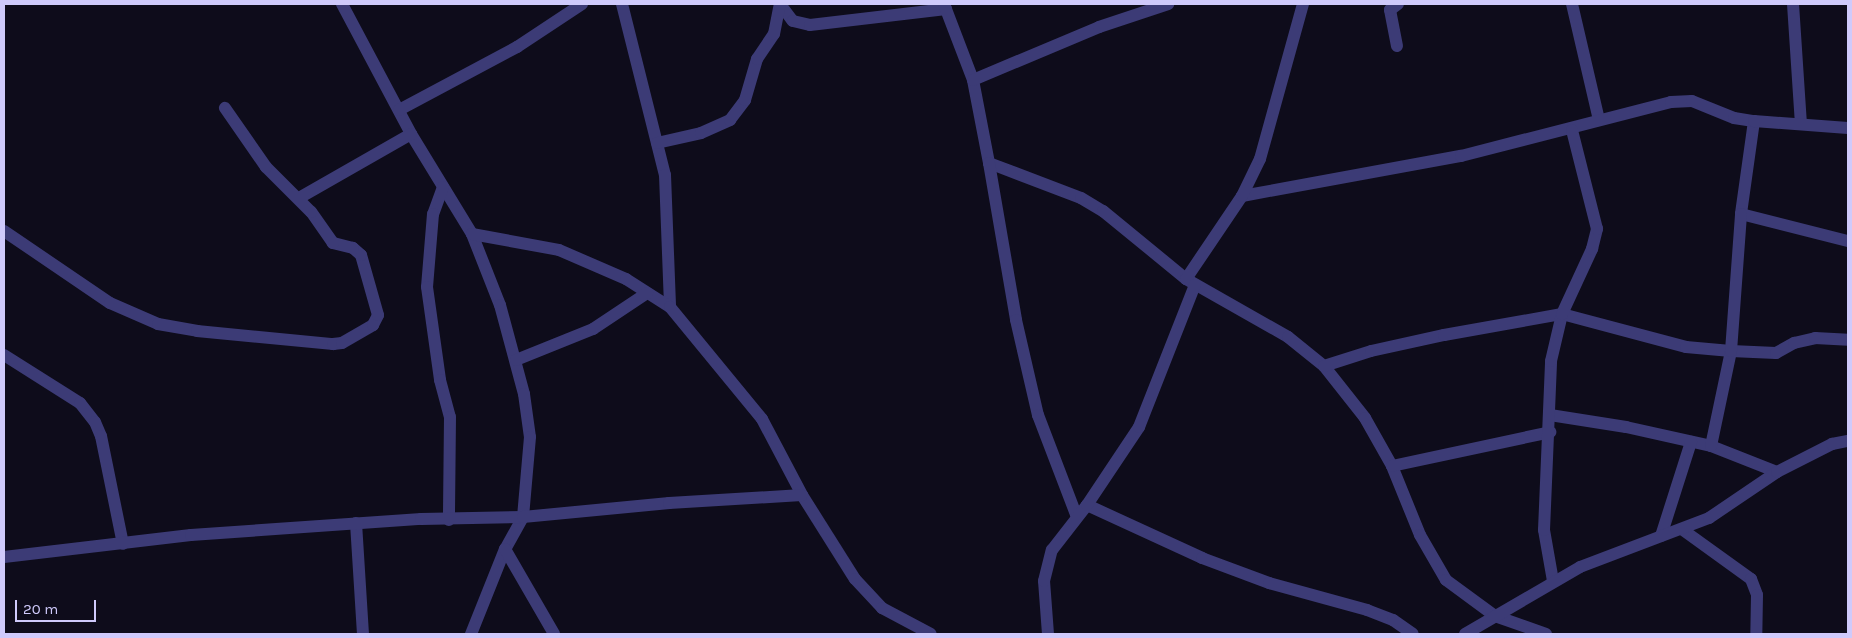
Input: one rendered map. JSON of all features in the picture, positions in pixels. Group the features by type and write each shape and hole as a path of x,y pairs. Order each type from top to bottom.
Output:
{"street":[{"path":"342,4 411,134 472,234 500,305 516,360 530,437 523,517 505,549 471,634"},
{"path":"399,110 509,52 582,4"},
{"path":"622,4 665,175 670,308"},
{"path":"657,143 700,133 730,120 745,100 758,59 774,34 780,4"},
{"path":"780,4 793,21 810,25 945,6 973,80 1016,320 1038,414 1077,517"},
{"path":"973,80 1099,26 1168,4"},
{"path":"1048,634 1044,576 1059,538 1087,506 1139,427 1191,282 1242,196 1267,140 1303,4"},
{"path":"1397,46 1390,10 1398,4"},
{"path":"1572,4 1599,120"},
{"path":"1793,4 1801,123"},
{"path":"1242,196 1461,156 1572,130 1599,120 1658,104 1692,101 1734,118 1848,128"},
{"path":"4,232 110,303 158,324 197,331 342,343 377,321 378,315 371,288 358,251 332,244 299,198 266,167 225,108"},
{"path":"1711,446 1731,351 1741,214 1754,121"},
{"path":"1553,581 1544,530 1550,432 1551,361 1562,314 1592,250 1597,228 1572,130"},
{"path":"299,198 411,134"},
{"path":"989,163 1081,198 1119,223 1191,282 1274,328 1324,366 1364,418 1392,466 1436,567 1455,590 1495,616 1546,634"},
{"path":"444,187 434,214 427,287 440,380 450,417 449,520"},
{"path":"1741,214 1848,241"},
{"path":"472,234 559,250 626,279 670,308 762,419 802,495 844,564 870,597 893,616 931,634"},
{"path":"516,360 593,329 647,293"},
{"path":"1324,366 1435,337 1562,314 1686,347 1776,353 1794,343 1815,338 1848,340"},
{"path":"4,355 80,403 95,422 101,436 123,544"},
{"path":"1550,415 1626,427 1711,446 1777,472"},
{"path":"1392,466 1550,432"},
{"path":"1465,634 1580,567 1661,536 1683,530 1723,510 1777,472 1832,444 1848,441"},
{"path":"1661,536 1690,442"},
{"path":"4,557 356,523 523,517 669,503 802,495"},
{"path":"1087,506 1210,562 1269,583 1353,605 1393,620 1413,634"},
{"path":"356,523 363,634"},
{"path":"1683,530 1751,579 1757,595 1756,634"},
{"path":"505,549 554,634"}]}
